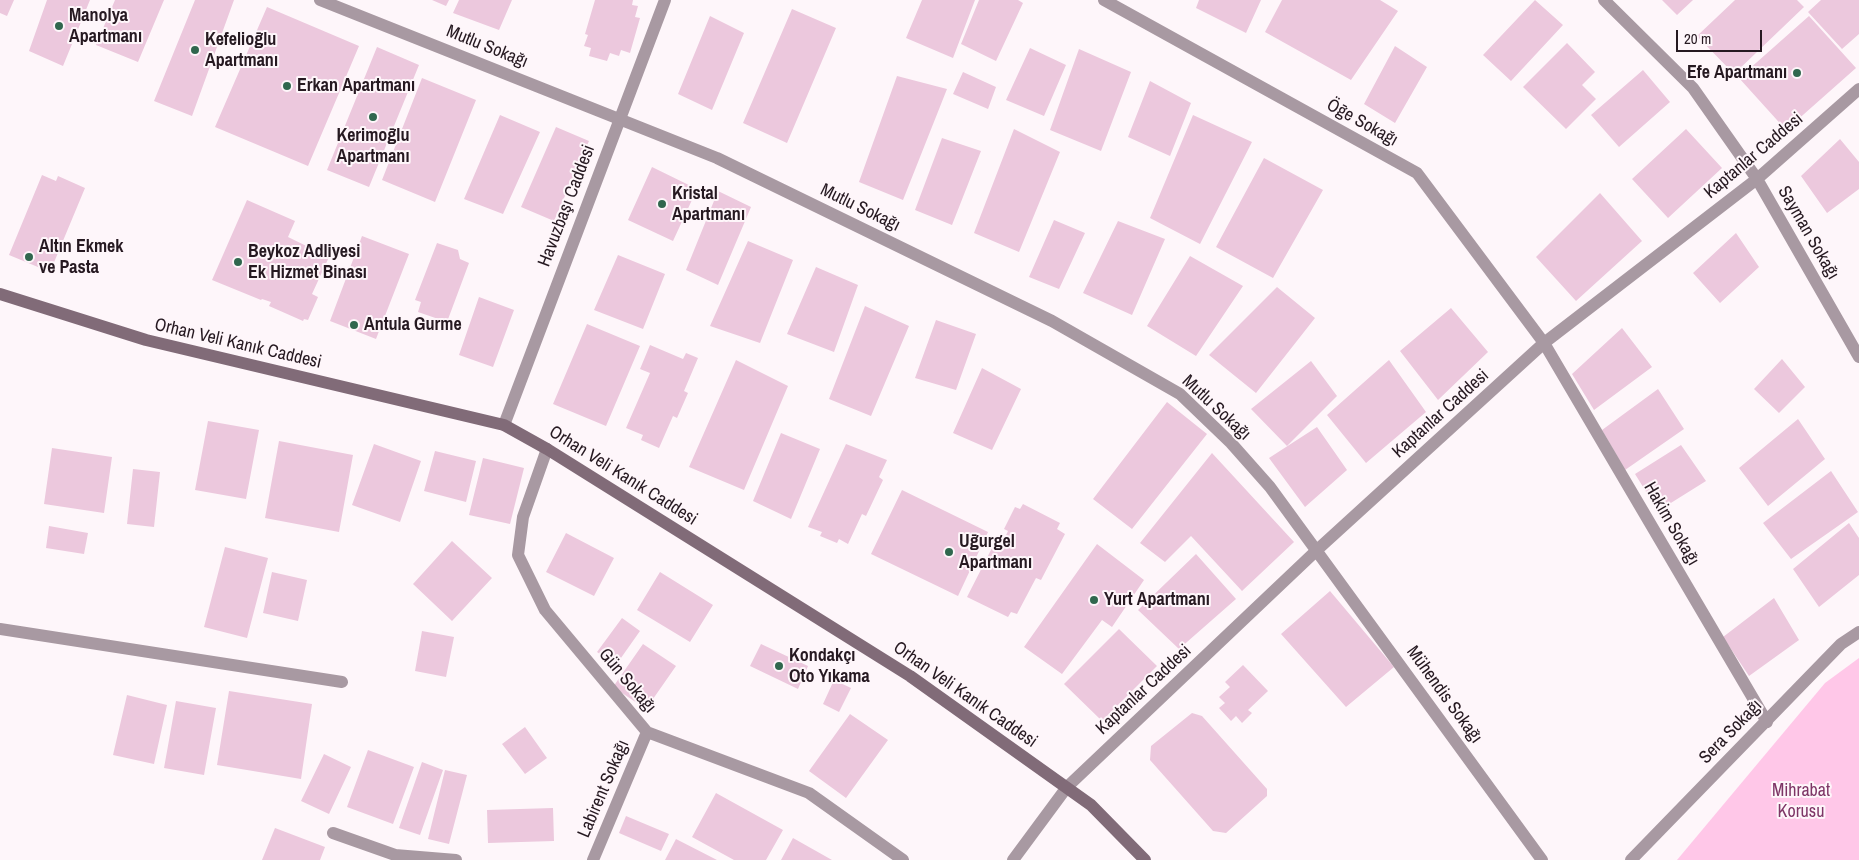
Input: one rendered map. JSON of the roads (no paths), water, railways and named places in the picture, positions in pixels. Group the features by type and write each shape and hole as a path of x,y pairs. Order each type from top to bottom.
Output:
{"street":[{"name":"Mutlu Sokağı","path":"320,0 718,158 1052,321 1180,394 1231,443 1270,487 1317,550"},
{"name":"Havuzbaşı Caddesi","path":"504,425 665,0"},
{"name":"Öḡe Sokağı","path":"1104,0 1418,174 1544,344"},
{"name":"Sayman Sokağı","path":"1604,0 1693,88 1757,179 1859,357"},
{"name":"Kaptanlar Caddesi","path":"1013,860 1067,787 1317,550 1544,344 1757,179 1859,89"},
{"name":"Orhan Veli Kanık Caddesi","path":"0,294 146,340 504,425 548,449 910,676 1091,804 1145,860"},
{"name":"Hakim Sokağı","path":"1544,344 1767,722"},
{"name":"Gün Sokağı","path":"548,449 523,517 518,555 545,610 647,732 809,793 903,860"},
{"name":"Mühendis Sokağı","path":"1317,550 1542,860"},
{"path":"0,629 342,682"},
{"name":"Sera Sokağı","path":"1631,860 1841,644 1859,632"},
{"name":"Labirent Sokağı","path":"593,860 647,732"},
{"path":"333,833 395,855 456,860"}],"place":[{"name":"Manolya Apartmanı","path":"59,26"},
{"name":"Kefelioḡlu Apartmanı","path":"195,50"},
{"name":"Efe Apartmanı","path":"1797,73"},
{"name":"Erkan Apartmanı","path":"287,86"},
{"name":"Kerimoḡlu Apartmanı","path":"373,117"},
{"name":"Kristal Apartmanı","path":"662,204"},
{"name":"Altın Ekmek ve Pasta","path":"29,257"},
{"name":"Beykoz Adliyesi Ek Hizmet Binası","path":"238,262"},
{"name":"Antula Gurme","path":"354,325"},
{"name":"Uḡurgel Apartmanı","path":"949,552"},
{"name":"Yurt Apartmanı","path":"1094,600"},
{"name":"Kondakçı Oto Yıkama","path":"779,666"}],"park label":[{"name":"Mihrabat Korusu","path":"1801,801"}]}
